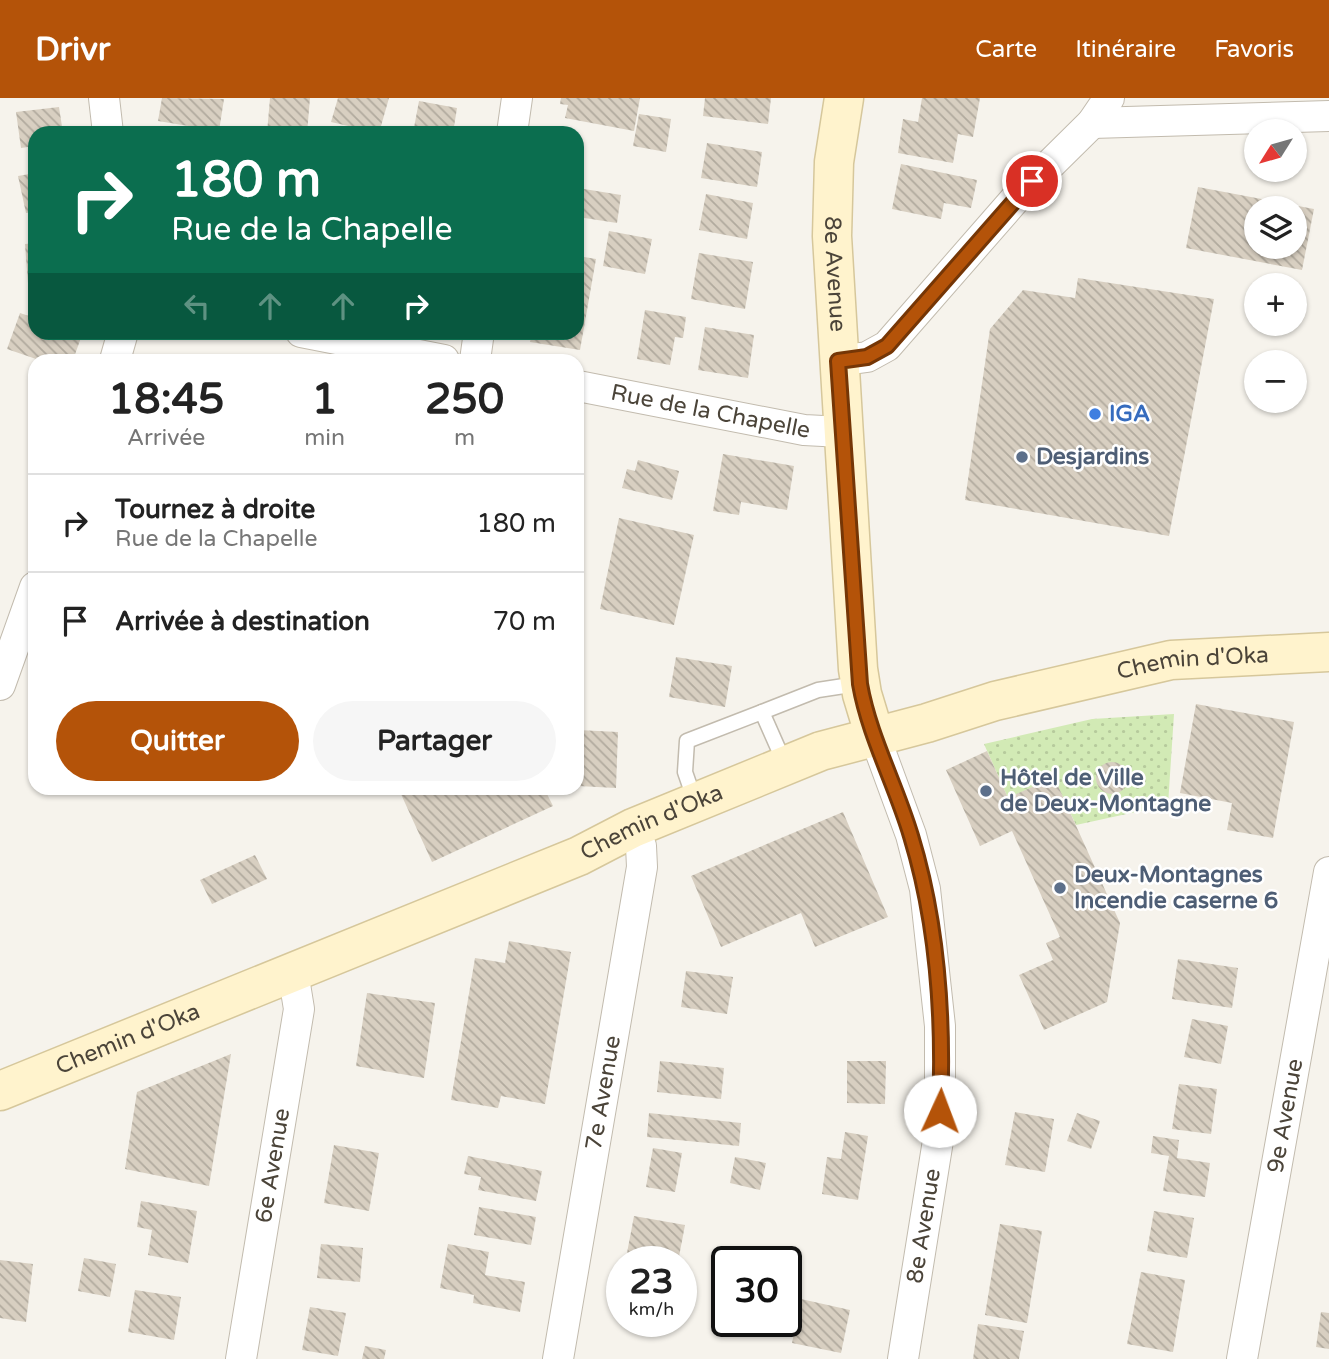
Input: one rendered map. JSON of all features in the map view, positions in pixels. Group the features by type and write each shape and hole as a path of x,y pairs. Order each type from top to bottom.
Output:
{"main road":[{"name":"8e Avenue","path":"844,98 834,162 832,212 838,361 860,684 876,737"},
{"name":"Chemin d'Oka","path":"0,1091 579,856 634,828 821,751 1021,694 1140,666 1198,657 1329,652"}],"street":[{"path":"104,98 107,126"},
{"path":"513,126 517,98"},
{"path":"838,361 867,357 887,346 1017,197 1092,122 1109,98"},
{"path":"1092,122 1329,116"},
{"path":"342,340 413,354"},
{"name":"Rue de la Chapelle","path":"584,387 804,430 842,432"},
{"path":"0,685 28,607"},
{"name":"8e Avenue","path":"876,737 911,835 925,889 940,1026 940,1128 903,1359"},
{"name":"7e Avenue","path":"558,1359 642,867 641,846 634,828"},
{"name":"9e Avenue","path":"1242,1359 1329,872"},
{"name":"6e Avenue","path":"242,1359 299,1009 293,971"}],"lane":[{"path":"696,803 685,772 687,741 818,690 860,684"},
{"path":"762,712 786,766"}],"green space":[{"path":"1174,714 1168,805 1076,825 1054,778 1008,798 984,744 1092,719"}],"building":[{"path":"162,98 224,99 220,126 188,126 158,121"},
{"path":"270,98 310,98 308,126 268,126"},
{"path":"338,98 389,98 381,126 348,126 331,122"},
{"path":"561,98 640,98 634,131 565,118 568,105 560,104"},
{"path":"705,98 771,98 768,124 703,116"},
{"path":"922,98 980,98 973,137 958,134 953,163 898,153 903,119 918,122"},
{"path":"419,101 457,108 454,126 414,126"},
{"path":"59,107 62,126 28,126 28,147 21,148 16,112"},
{"path":"639,114 671,119 666,152 633,146"},
{"path":"707,143 762,152 757,187 701,178"},
{"path":"901,164 977,180 971,208 944,203 941,219 892,209"},
{"path":"28,174 28,213 26,213 18,176"},
{"path":"1198,187 1245,196 1244,259 1186,248"},
{"path":"584,189 621,195 617,223 584,218"},
{"path":"706,194 753,203 747,239 699,230"},
{"path":"1307,208 1314,209 1307,245"},
{"path":"609,231 652,239 645,274 603,266"},
{"path":"25,244 28,244 28,283"},
{"path":"699,253 753,262 745,309 691,299"},
{"path":"584,257 596,259 584,327"},
{"path":"1244,259 1304,259 1302,270"},
{"path":"1078,278 1214,299 1169,536 965,500 990,329 1023,290 1075,298"},
{"path":"645,310 686,317 683,338 675,337 670,365 637,359"},
{"path":"20,313 28,316 28,340 80,340 75,354 28,354 28,356 7,349"},
{"path":"705,327 754,335 748,378 698,370"},
{"path":"530,340 582,340 580,350"},
{"path":"723,454 794,466 787,510 741,502 739,515 713,511"},
{"path":"638,460 679,471 672,500 622,488 627,469 635,471"},
{"path":"619,518 694,535 674,625 600,609"},
{"path":"676,657 732,666 725,707 669,697"},
{"path":"1196,704 1294,722 1273,838 1227,830 1232,803 1180,793"},
{"path":"584,730 618,732 616,788 584,786"},
{"path":"987,751 1008,798 1054,777 1120,923 1107,1002 1044,1030 1019,975 1053,960 1046,943 1060,937 1012,831 980,846 946,770"},
{"path":"1112,762 1123,767 1128,778 1123,789 1112,794 1101,789 1096,778 1101,767"},
{"path":"401,795 548,795 553,806 432,862"},
{"path":"843,812 888,917 815,947 801,913 721,947 691,876"},
{"path":"255,855 267,879 212,904 200,880"},
{"path":"509,941 571,952 545,1104 501,1096 498,1108 451,1100 475,958 505,963"},
{"path":"1178,959 1238,968 1232,1008 1172,999"},
{"path":"686,971 733,977 727,1014 681,1007"},
{"path":"367,993 435,1003 424,1078 356,1066"},
{"path":"1192,1019 1228,1026 1221,1064 1184,1057"},
{"path":"231,1054 209,1186 125,1169 137,1092"},
{"path":"660,1061 724,1068 721,1099 657,1092"},
{"path":"847,1061 886,1061 885,1104 847,1103"},
{"path":"1179,1084 1217,1089 1211,1134 1172,1129"},
{"path":"1015,1112 1054,1119 1045,1172 1005,1165"},
{"path":"649,1113 741,1123 739,1146 647,1137"},
{"path":"1077,1113 1100,1121 1091,1149 1067,1141"},
{"path":"845,1132 868,1136 858,1200 822,1194 827,1157 841,1159"},
{"path":"1153,1136 1179,1140 1177,1158 1210,1163 1205,1197 1163,1191 1169,1156 1151,1153"},
{"path":"334,1145 379,1153 369,1211 324,1203"},
{"path":"653,1148 682,1153 675,1192 646,1187"},
{"path":"468,1156 542,1171 536,1201 478,1190 481,1177 464,1174"},
{"path":"735,1157 766,1163 760,1190 730,1183"},
{"path":"141,1201 197,1211 188,1263 148,1255 152,1230 137,1227"},
{"path":"479,1207 536,1217 531,1245 474,1235"},
{"path":"1154,1211 1194,1218 1187,1258 1147,1251"},
{"path":"634,1216 685,1225 681,1246 628,1246"},
{"path":"1000,1224 1042,1231 1027,1323 985,1315"},
{"path":"321,1244 363,1248 360,1282 317,1278"},
{"path":"448,1244 489,1252 485,1275 525,1282 520,1312 473,1303 474,1295 440,1288"},
{"path":"84,1258 116,1264 110,1297 78,1291"},
{"path":"0,1260 33,1264 26,1322 0,1318"},
{"path":"1141,1272 1185,1280 1173,1352 1127,1344"},
{"path":"135,1290 181,1297 174,1340 128,1332"},
{"path":"802,1299 850,1310 841,1353 792,1343 793,1337 802,1337"},
{"path":"310,1307 346,1313 338,1356 302,1350"},
{"path":"1321,1312 1329,1313 1329,1349 1316,1347"},
{"path":"978,1324 1024,1331 1019,1359 973,1359"},
{"path":"365,1346 386,1350 384,1359 362,1359"}],"place":[{"name":"IGA","path":"1095,414"},
{"name":"Desjardins","path":"1022,457"},
{"name":"Hôtel de Ville de Deux-Montagne","path":"986,791"},
{"name":"Deux-Montagnes Incendie caserne 6","path":"1060,888"}],"route":[{"path":"940,1111 942,1065 939,1006 925,889 900,800 870,722 860,684 838,361 867,357 887,346 1032,181"}]}
